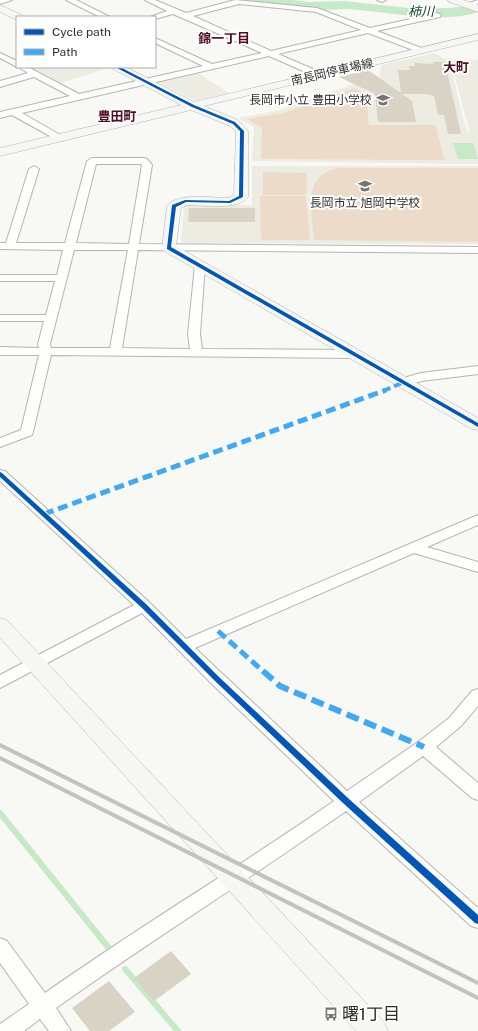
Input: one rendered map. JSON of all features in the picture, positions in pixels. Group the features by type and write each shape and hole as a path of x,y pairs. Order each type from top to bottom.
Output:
{"street":[{"path":"0,2 8,0"},
{"path":"70,0 104,16"},
{"path":"149,0 319,75"},
{"path":"453,0 478,10"},
{"path":"185,16 239,1 314,9 421,51"},
{"path":"467,6 478,2"},
{"path":"0,8 16,16"},
{"path":"156,16 174,11"},
{"path":"0,115 437,15"},
{"name":"南長岡停車場線","path":"0,152 478,37"},
{"path":"156,40 212,67"},
{"path":"0,55 12,52"},
{"path":"0,55 16,63"},
{"path":"24,68 78,97"},
{"path":"119,68 193,106 234,124 242,131 240,197 230,202 185,201 174,206 169,248"},
{"path":"0,84 35,74"},
{"path":"14,112 59,138"},
{"path":"0,444 26,432 46,352 44,344 92,161 144,161 147,165 115,352"},
{"path":"34,169 5,246 478,250"},
{"path":"169,248 478,425"},
{"path":"197,353 194,334 200,265"},
{"path":"0,278 61,278"},
{"path":"0,318 51,318"},
{"path":"0,351 354,354"},
{"path":"404,382 421,377 478,370"},
{"path":"0,474 144,606 217,679 346,801 478,920"},
{"path":"184,646 478,520"},
{"path":"412,548 478,567"},
{"path":"0,682 144,606"},
{"path":"0,625 374,1031"},
{"path":"7,1031 106,961 268,857 424,747 454,722 478,695"},
{"path":"424,747 478,793"},
{"path":"0,947 61,1031"}],"shaded area":[{"name":"長岡市小立 豊田小学校","path":"435,53 450,62 462,115 468,133 478,133 478,164 252,161 254,127 238,118 280,110 354,84 368,91 379,88 381,65"},
{"path":"478,56 478,133 470,133 450,59 477,60"},
{"path":"34,68 108,68 61,83"},
{"path":"198,73 230,94 198,102 158,82"},
{"path":"354,88 366,94 369,125 436,125 444,160 261,159 262,128 248,119 284,113"},
{"path":"453,143 473,143 478,159 458,159"},
{"name":"長岡市立 旭岡中学校","path":"252,166 478,166 478,244 184,243 181,241 184,205 252,205"},
{"path":"337,168 478,168 478,242 314,240 311,199 314,184 322,175"},
{"path":"263,172 307,173 306,195 263,195"},
{"path":"260,196 306,196 310,240 261,240"}],"building":[{"path":"433,62 445,62 461,134 448,134 444,115 438,115 434,96 426,94 402,94 412,101 416,122 378,122 375,94 339,77 368,70 401,93 398,70 410,70 409,66 415,66 415,63 434,64"},
{"path":"189,208 255,208 255,222 188,222"},
{"path":"171,951 191,974 154,1001 134,978"},
{"path":"109,981 135,1012 109,1031 90,1031 72,1008"}],"waterway":[{"name":"柿川","path":"251,0 309,6 345,5 408,12 448,12 471,10"},
{"path":"0,813 108,947"},
{"path":"125,969 178,1031"}],"railway":[{"path":"0,745 478,983"},
{"path":"0,758 478,998"}],"marked path":[{"path":"44,514 404,382"},
{"path":"218,631 280,686 424,747"}],"cycle path":[{"path":"119,68 193,106 234,123 242,131 241,197 230,202 185,201 174,206 169,248 478,425"},
{"path":"0,474 144,606 217,679 346,801 478,920"}],"place":[{"name":"長岡市小立 豊田小学校","path":"383,100"},
{"name":"長岡市立 旭岡中学校","path":"365,186"},
{"name":"曙1丁目","path":"331,1014"}],"district":[{"name":"錦一丁目","path":"224,38"},
{"name":"大町","path":"456,67"},
{"name":"豊田町","path":"117,116"}]}
